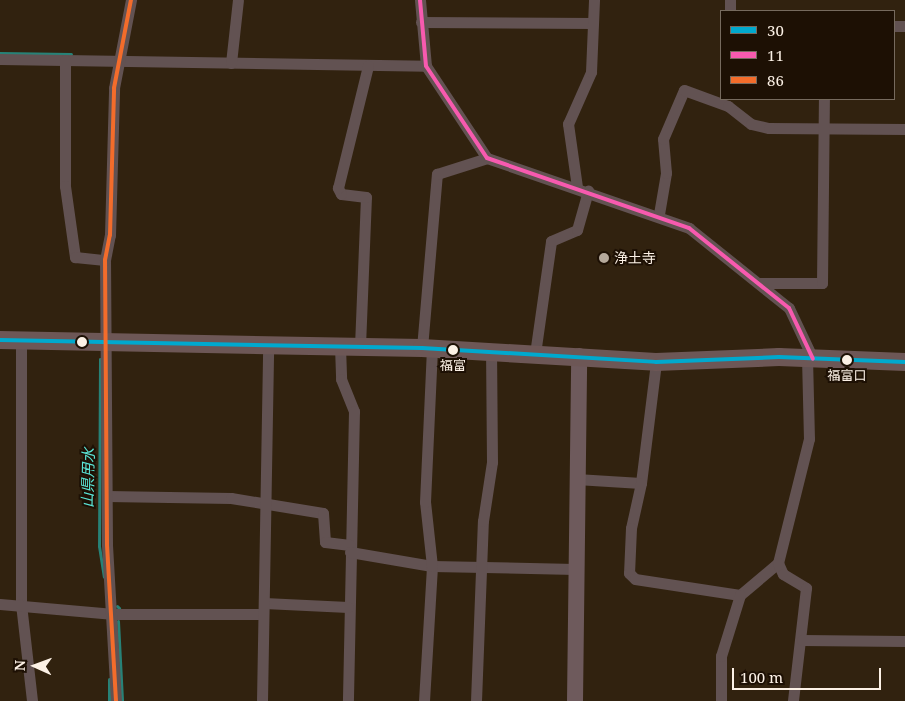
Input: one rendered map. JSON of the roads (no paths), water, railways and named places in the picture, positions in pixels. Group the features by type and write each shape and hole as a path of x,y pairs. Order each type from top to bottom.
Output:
{"main road":[{"path":"0,340 268,346 360,346 491,351 656,362 810,359 905,362"}],"street":[{"path":"116,701 114,614 107,496 106,260 119,60 131,0"},
{"path":"231,63 238,0"},
{"path":"576,187 568,124 591,72 594,0"},
{"path":"417,2 426,66 487,158"},
{"path":"421,22 593,23"},
{"path":"0,59 426,66"},
{"path":"65,60 65,186 75,256 106,260"},
{"path":"360,346 366,197 341,194 338,188 368,66"},
{"path":"659,214 666,173 663,139 684,90 728,103 751,124 824,128 905,129"},
{"path":"760,283 822,283 824,100"},
{"path":"424,701 432,566 425,502 427,349 437,174 487,158 659,214 689,228 789,308 810,359 809,439 778,563 740,595 721,656 721,701"},
{"path":"535,354 551,241 577,230 588,191"},
{"path":"21,341 21,604 32,701"},
{"path":"262,701 268,346"},
{"path":"340,346 341,379 354,411 348,608 348,701"},
{"path":"476,701 488,475 492,462 491,351"},
{"path":"575,701 576,479 579,356"},
{"path":"656,362 641,483 631,528 629,573 635,579 740,595"},
{"path":"576,479 641,483"},
{"path":"107,496 231,498 323,514 325,542 432,566 482,570 575,569"},
{"path":"778,563 783,574 806,588 802,640 793,701"},
{"path":"0,604 21,604 114,614 348,608"},
{"path":"802,640 905,641"}],"waterway":[{"name":"山県用水","path":"0,53 71,54"},
{"name":"山県用水","path":"100,359 99,546 104,577"},
{"name":"山県用水","path":"118,621 122,701"},
{"path":"109,679 109,701"}],"place":[{"name":"浄土寺","path":"604,258"},
{"name":"福富","path":"453,350"},
{"name":"福富口","path":"847,360"}]}
